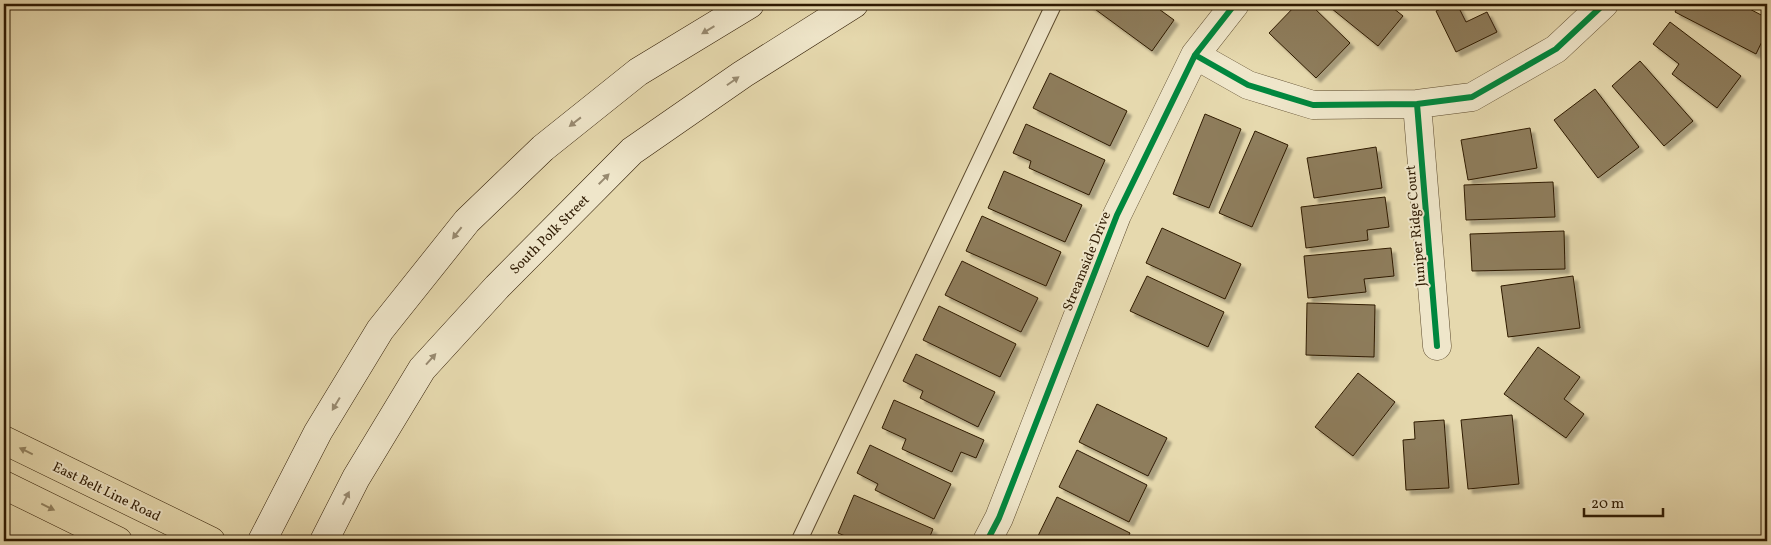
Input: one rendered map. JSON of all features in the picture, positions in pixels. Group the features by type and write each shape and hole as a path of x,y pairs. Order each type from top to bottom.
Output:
{"main road":[{"path":"262,541 318,432 380,330 467,221 543,148 638,72 750,4"},
{"name":"South Polk Street","path":"324,541 356,478 422,369 497,287 632,150 743,74 854,4"},
{"name":"Streamside Drive","path":"987,541 999,518 1117,215 1195,55 1236,4"},
{"path":"1195,55 1248,85 1313,105 1417,104 1472,96 1556,49 1604,4"},
{"name":"Juniper Ridge Court","path":"1417,104 1437,346"},
{"name":"East Belt Line Road","path":"4,440 211,541"},
{"path":"4,486 118,541"}],"lane":[{"path":"799,541 1054,4"}],"building":[{"path":"1088,4 1152,4 1174,20 1152,51"},
{"path":"1297,4 1310,4 1350,43 1316,78 1269,33"},
{"path":"1326,4 1388,4 1403,16 1378,46"},
{"path":"1452,4 1457,4 1466,22 1487,12 1497,32 1456,52 1436,11"},
{"path":"1679,4 1740,4 1767,18 1767,31 1756,54 1675,12"},
{"path":"1670,22 1741,76 1717,108 1672,74 1679,64 1653,44"},
{"path":"1640,61 1693,121 1664,146 1612,86"},
{"path":"1050,73 1127,111 1110,146 1033,108"},
{"path":"1595,89 1639,147 1598,178 1554,120"},
{"path":"1205,114 1241,129 1209,208 1173,194"},
{"path":"1026,124 1105,160 1089,195 1029,168 1031,161 1013,153"},
{"path":"1530,128 1537,168 1468,180 1461,140"},
{"path":"1255,131 1288,145 1252,227 1219,213"},
{"path":"1376,147 1382,188 1314,198 1307,158"},
{"path":"1004,171 1082,205 1065,242 988,208"},
{"path":"1553,182 1555,217 1466,220 1464,185"},
{"path":"1385,197 1389,227 1367,230 1368,240 1306,248 1301,207"},
{"path":"982,216 1061,252 1046,286 966,251"},
{"path":"1162,228 1241,264 1225,299 1146,263"},
{"path":"1564,231 1565,269 1472,271 1470,234"},
{"path":"1391,248 1394,276 1364,279 1366,292 1308,298 1304,256"},
{"path":"962,261 1038,298 1021,332 945,295"},
{"path":"1147,276 1224,312 1208,347 1130,311"},
{"path":"1573,276 1580,328 1508,337 1501,286"},
{"path":"1307,303 1375,305 1374,357 1306,355"},
{"path":"939,306 1016,344 1000,377 923,340"},
{"path":"1538,347 1580,377 1564,399 1584,414 1566,438 1504,394"},
{"path":"916,354 995,392 978,427 920,398 923,391 903,381"},
{"path":"1358,373 1395,402 1353,456 1315,427"},
{"path":"894,400 984,440 976,458 961,452 952,472 902,449 906,439 882,428"},
{"path":"1097,404 1167,438 1148,476 1079,442"},
{"path":"1512,415 1519,484 1468,489 1461,420"},
{"path":"1444,420 1449,488 1406,490 1403,440 1415,439 1414,422"},
{"path":"870,445 951,484 934,519 875,490 878,484 857,473"},
{"path":"1077,450 1147,485 1129,522 1059,487"},
{"path":"854,495 933,529 928,541 857,541 838,533"},
{"path":"1057,497 1130,533 1126,541 1050,541 1038,536"}],"cycle path":[{"path":"987,541 999,518 1117,215 1195,55 1235,4"},
{"path":"1195,55 1248,85 1313,105 1417,104 1472,97 1556,49 1604,4"},
{"path":"1417,104 1437,346"}]}
